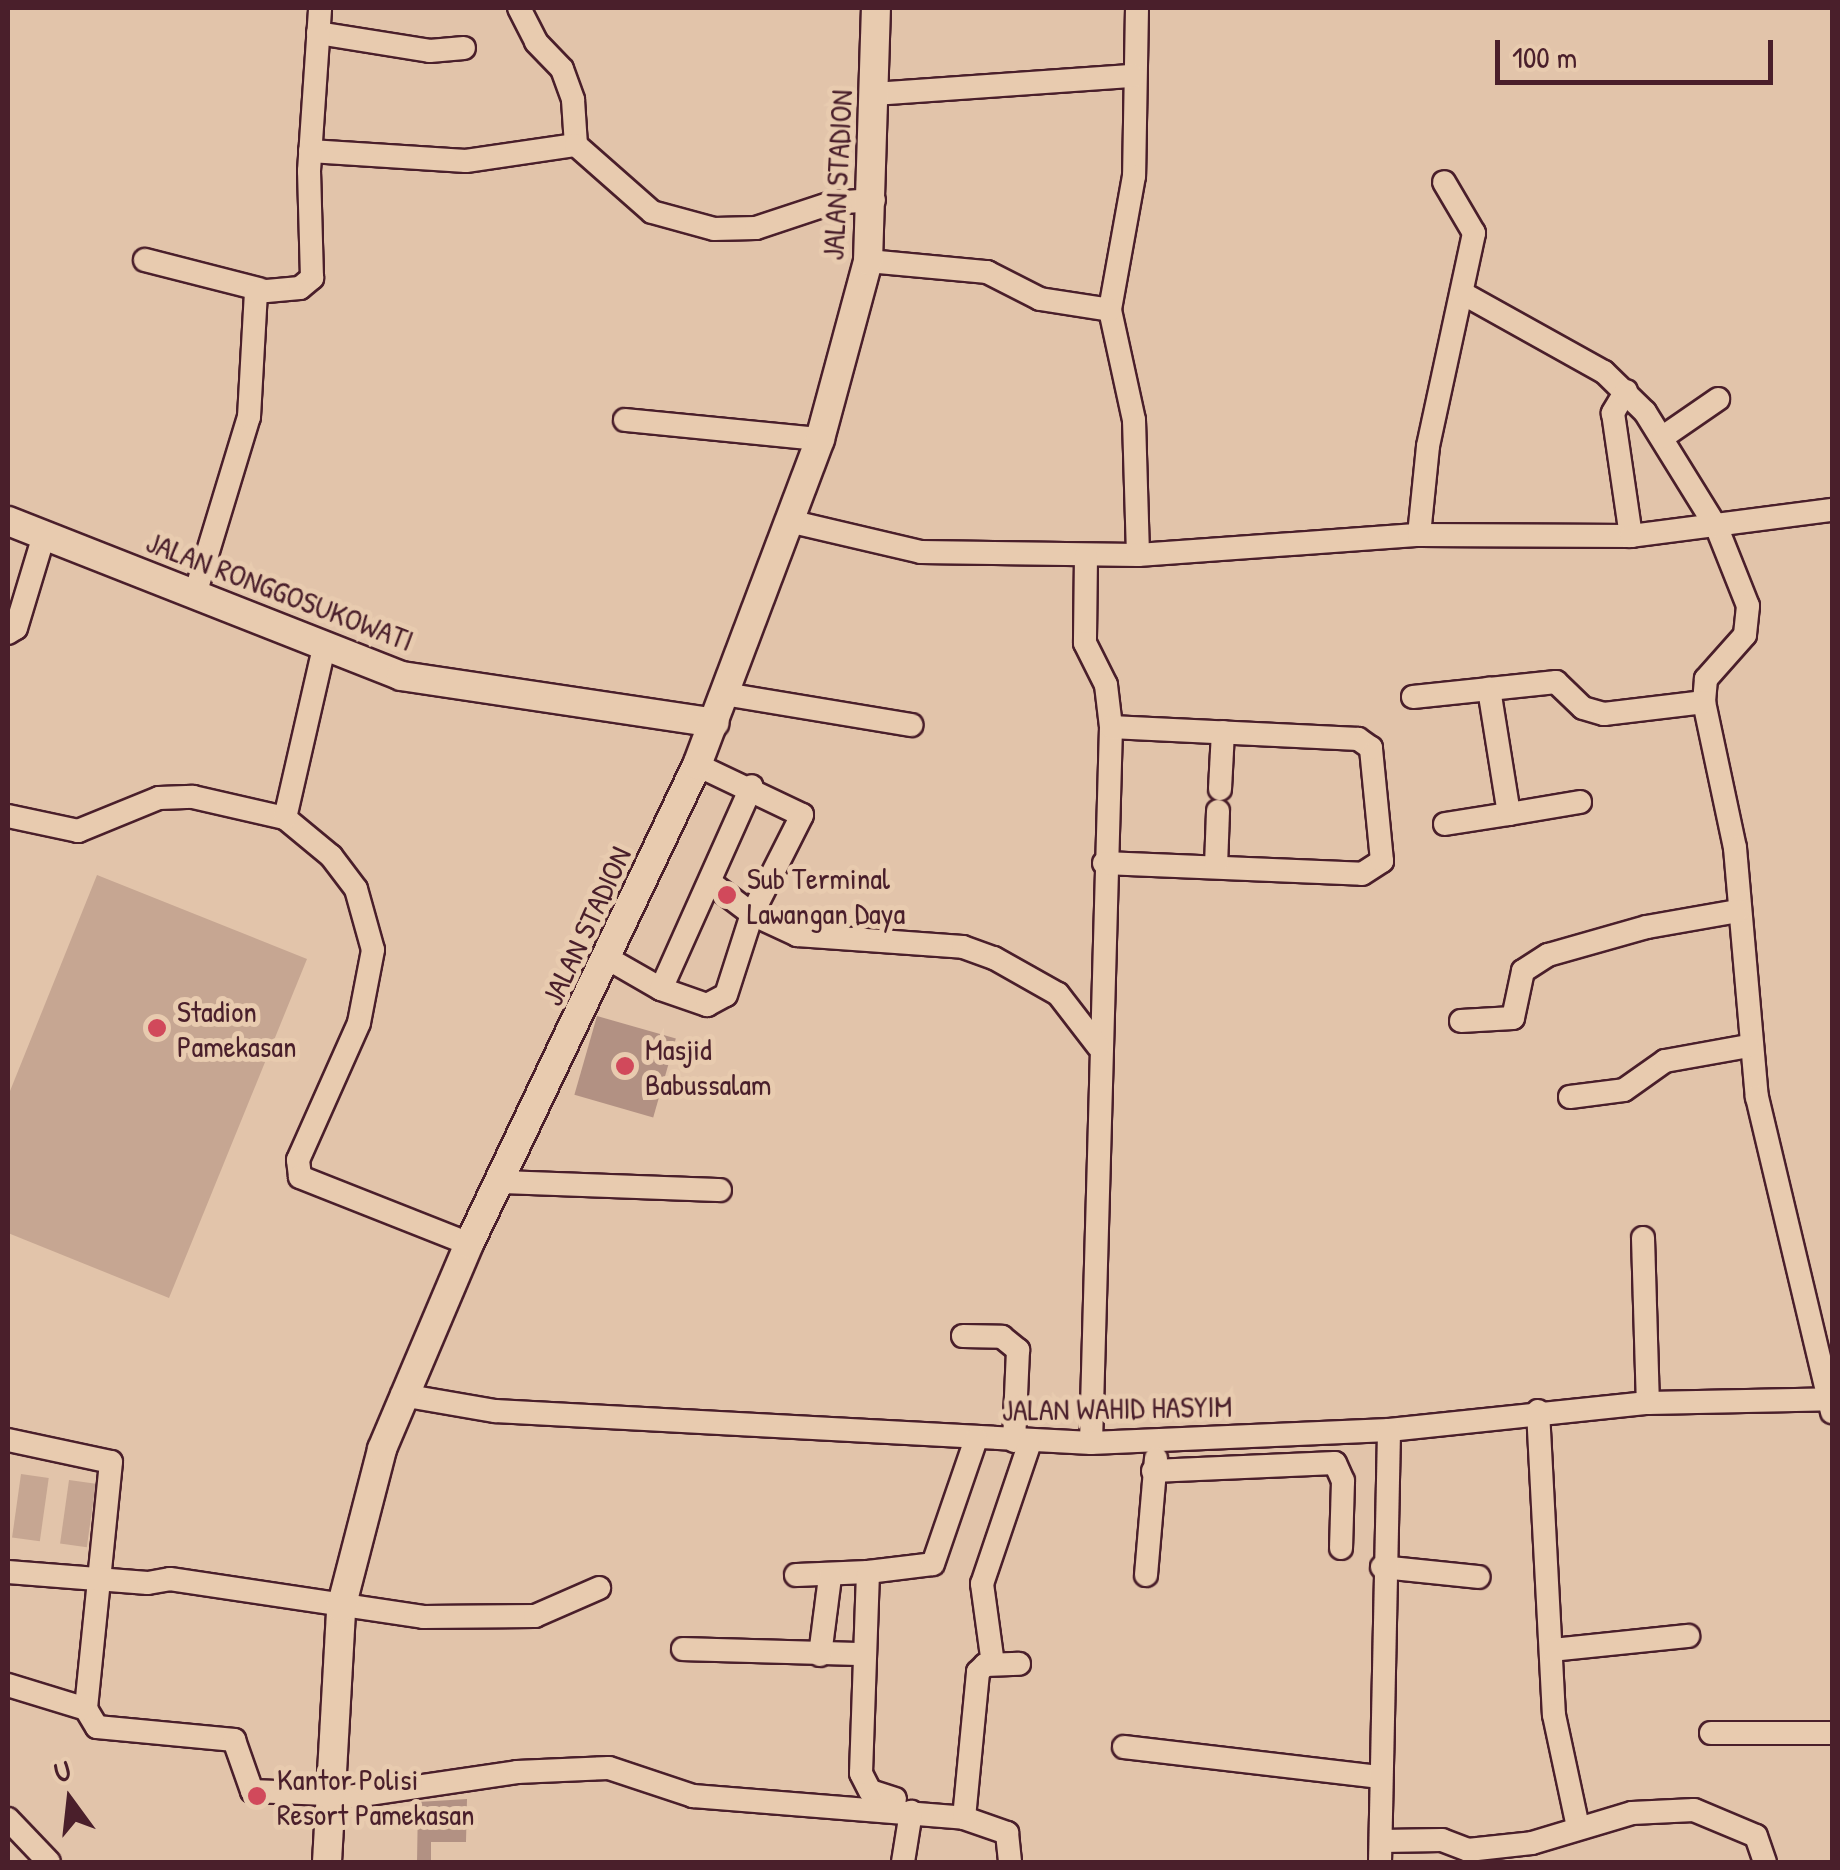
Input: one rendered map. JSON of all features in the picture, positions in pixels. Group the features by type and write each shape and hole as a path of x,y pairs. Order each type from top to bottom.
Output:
{"main road":[{"name":"JALAN STADION","path":"327,1862 341,1608 402,1395 469,1244 697,765 792,522 820,439 868,260 874,200 876,8"},
{"name":"JALAN RONGGOSUKOWATI","path":"8,521 196,592 324,648 441,684 714,722"}],"street":[{"path":"144,260 259,289 300,288 312,278 310,151 320,8"},
{"path":"519,8 536,42 562,70 573,100 576,145 652,212 696,226 756,228 830,204 874,200"},
{"path":"1137,8 1134,176 1110,310 1134,420 1138,556"},
{"path":"318,33 430,51 464,48"},
{"path":"874,94 1133,76"},
{"path":"310,151 466,161 576,145"},
{"path":"1419,535 1428,446 1474,233 1444,182"},
{"path":"868,260 987,272 1040,300 1110,310"},
{"path":"196,592 248,417 259,289"},
{"path":"1462,294 1548,338 1626,391 1664,436 1717,528 1748,621 1745,636 1706,679 1704,702 1734,848 1748,1046 1831,1405"},
{"path":"1626,391 1612,413 1631,536"},
{"path":"1664,436 1718,398"},
{"path":"625,420 820,439"},
{"path":"792,522 920,552 1138,556 1419,535 1631,536 1717,528 1832,510"},
{"path":"8,633 16,628 44,535"},
{"path":"1086,556 1085,643 1106,685 1110,727 1098,1046 1091,1443"},
{"path":"284,818 324,648"},
{"path":"1413,697 1556,682 1583,708 1604,714 1704,702"},
{"path":"1490,689 1509,814"},
{"path":"724,694 911,725"},
{"path":"1104,864 1370,874 1382,861 1371,748 1358,739 1110,727"},
{"path":"1216,866 1223,732"},
{"path":"607,958 662,990 707,1005 718,1002 752,914 802,814 752,786 697,765"},
{"path":"662,990 752,786"},
{"path":"8,816 78,831 159,798 193,797 284,818 331,856 356,889 373,950 360,1023 298,1160 300,1177 469,1244"},
{"path":"1445,824 1580,802"},
{"path":"710,883 752,914 797,934 963,947 994,958 1058,994 1098,1046"},
{"path":"1461,1021 1513,1018 1523,971 1548,955 1636,929 1738,911"},
{"path":"1570,1097 1624,1090 1665,1061 1748,1046"},
{"path":"500,1182 720,1190"},
{"path":"1642,1238 1648,1403"},
{"path":"963,1336 1002,1337 1018,1350 1022,1442 982,1584 994,1664"},
{"name":"JALAN WAHID HASYIM","path":"402,1395 494,1411 1091,1443 1389,1430 1538,1411 1648,1403 1831,1405"},
{"path":"1538,1411 1554,1715 1578,1826"},
{"path":"1389,1430 1382,1567 1381,1852 1442,1840 1468,1850 1532,1843 1578,1826 1632,1814 1694,1810 1756,1836 1764,1862"},
{"path":"796,1575 830,1577 932,1564 976,1439"},
{"path":"8,1440 111,1462 86,1708 98,1727 234,1740 252,1791 328,1797 517,1772 596,1768 692,1796 911,1812 957,1811"},
{"path":"1146,1574 1154,1471 1161,1440"},
{"path":"1154,1471 1338,1465 1341,1548"},
{"path":"1382,1567 1478,1577"},
{"path":"8,1572 96,1581 170,1578 388,1616 535,1616 600,1588"},
{"path":"868,1572 864,1783 879,1795 957,1811 1007,1833 1010,1862"},
{"path":"820,1655 830,1577"},
{"path":"1552,1650 1688,1636"},
{"path":"683,1649 866,1654"},
{"path":"957,1811 978,1672 994,1664 1019,1664"},
{"path":"8,1685 86,1708"},
{"path":"1711,1733 1832,1732"},
{"path":"1124,1747 1380,1778"},
{"path":"903,1862 911,1812"},
{"path":"8,1819 49,1862"}],"shaded area":[{"name":"Stadion Pamekasan","path":"97,875 307,959 169,1298 8,1233 8,1096"},
{"path":"21,1474 49,1478 40,1541 12,1537"},
{"path":"69,1480 96,1484 87,1547 60,1543"}],"building":[{"name":"Masjid Babussalam","path":"597,1016 676,1039 653,1117 574,1095"},
{"path":"467,1799 466,1842 431,1842 431,1862 417,1862 418,1802"}],"place":[{"name":"Sub Terminal Lawangan Daya","path":"727,895"},
{"name":"Stadion Pamekasan","path":"157,1028"},
{"name":"Masjid Babussalam","path":"625,1066"},
{"name":"Kantor Polisi Resort Pamekasan","path":"257,1796"}]}
